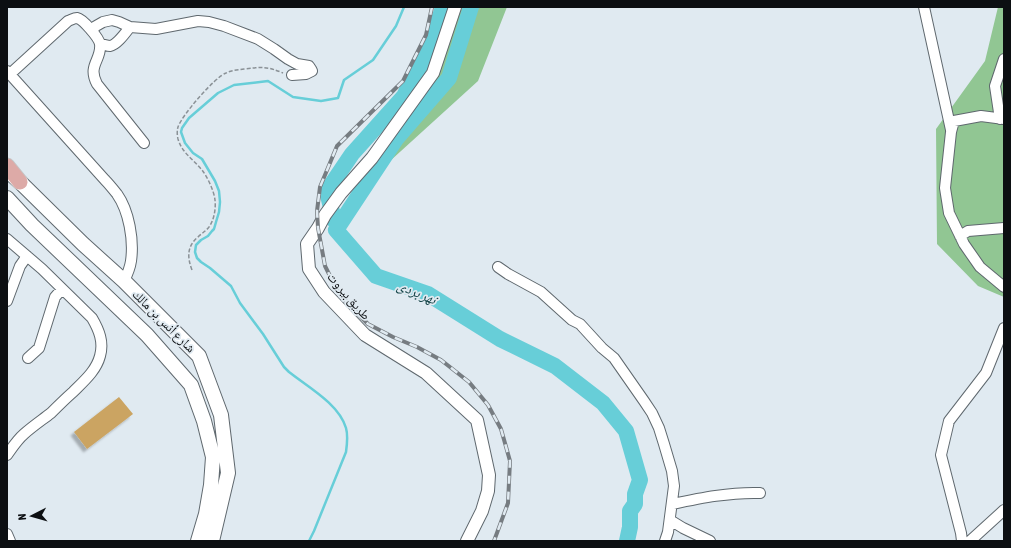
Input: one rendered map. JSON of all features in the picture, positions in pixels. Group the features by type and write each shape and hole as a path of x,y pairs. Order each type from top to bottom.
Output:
{"main road":[{"path":"7,166 20,182"},
{"name":"شارع أنس بن مالك","path":"7,171 124,281 199,356 221,415 228,473 212,541"},
{"name":"شارع أنس بن مالك","path":"7,198 32,225 148,335 191,385 204,421 213,457 211,485 206,514 198,541"}],"street":[{"name":"طريق بيروت","path":"455,7 434,73 372,158 341,193 307,244 309,269 324,292 365,335 426,374 477,420 488,475 488,492 482,511 467,541"},
{"path":"924,7 951,132"},
{"path":"124,281 131,260 132,245 130,226 122,203 105,180 9,72 68,21 77,18 82,20 98,38 100,44 93,73 97,84 144,143"},
{"path":"91,30 103,22 112,20 130,27 156,29 198,22 209,22 258,39 297,64 309,66 312,71 306,74 292,75"},
{"path":"100,44 110,46 113,45 130,27"},
{"path":"1004,59 995,86 1002,119 981,116 954,121 951,132 945,188 949,213 964,244 980,267 1004,287"},
{"path":"960,236 968,230 1004,228"},
{"path":"7,239 42,269 92,318 100,335 102,345 96,367 90,375 52,412 23,435 7,455"},
{"path":"7,300 20,266 27,256"},
{"path":"498,267 541,292 572,320 580,324 602,348 614,358 652,413 659,428 672,471 674,486 670,520 665,541"},
{"path":"28,358 39,348 55,297 62,289"},
{"path":"962,541 941,455 950,421 986,373 1004,328"},
{"path":"672,504 704,497 744,492 760,493"},
{"path":"970,541 1004,510"},
{"path":"670,520 710,541"},
{"path":"7,534 10,541"}],"path":[{"path":"192,270 188,256 189,248 192,242 204,233 213,222 215,200 212,189 203,171 188,157 182,148 178,138 178,126 186,114 215,80 228,72 261,67 292,75"}],"green space":[{"path":"462,7 507,7 478,81 368,181 408,124 438,75"},
{"path":"998,7 1004,7 1004,297 978,286 937,244 936,129 985,61"}],"building":[{"path":"119,397 133,414 87,449 74,432"}],"waterway":[{"path":"309,541 346,452 346,428 337,411 330,404 284,367 263,334 240,303 231,286 197,258 195,252 196,245 208,236 214,229 219,212 219,191 202,159 193,153 185,143 181,132 189,118 218,93 234,85 268,81 293,97 321,101 338,98 344,80 373,60 396,26 404,7"},
{"path":"334,220 327,191 352,154 404,96 431,45 443,7"},
{"name":"نهر بردى","path":"471,7 449,78 396,139 336,230 376,276 428,294 500,339 555,366 603,403 626,431 640,480 635,494 635,504 630,511 630,527 627,541"}],"railway":[{"path":"432,7 426,35 403,81 337,146 320,187 317,211 318,228 325,266 337,290 351,307 368,324 441,360 469,382 488,405 501,429 510,461 508,503 494,541"}]}
